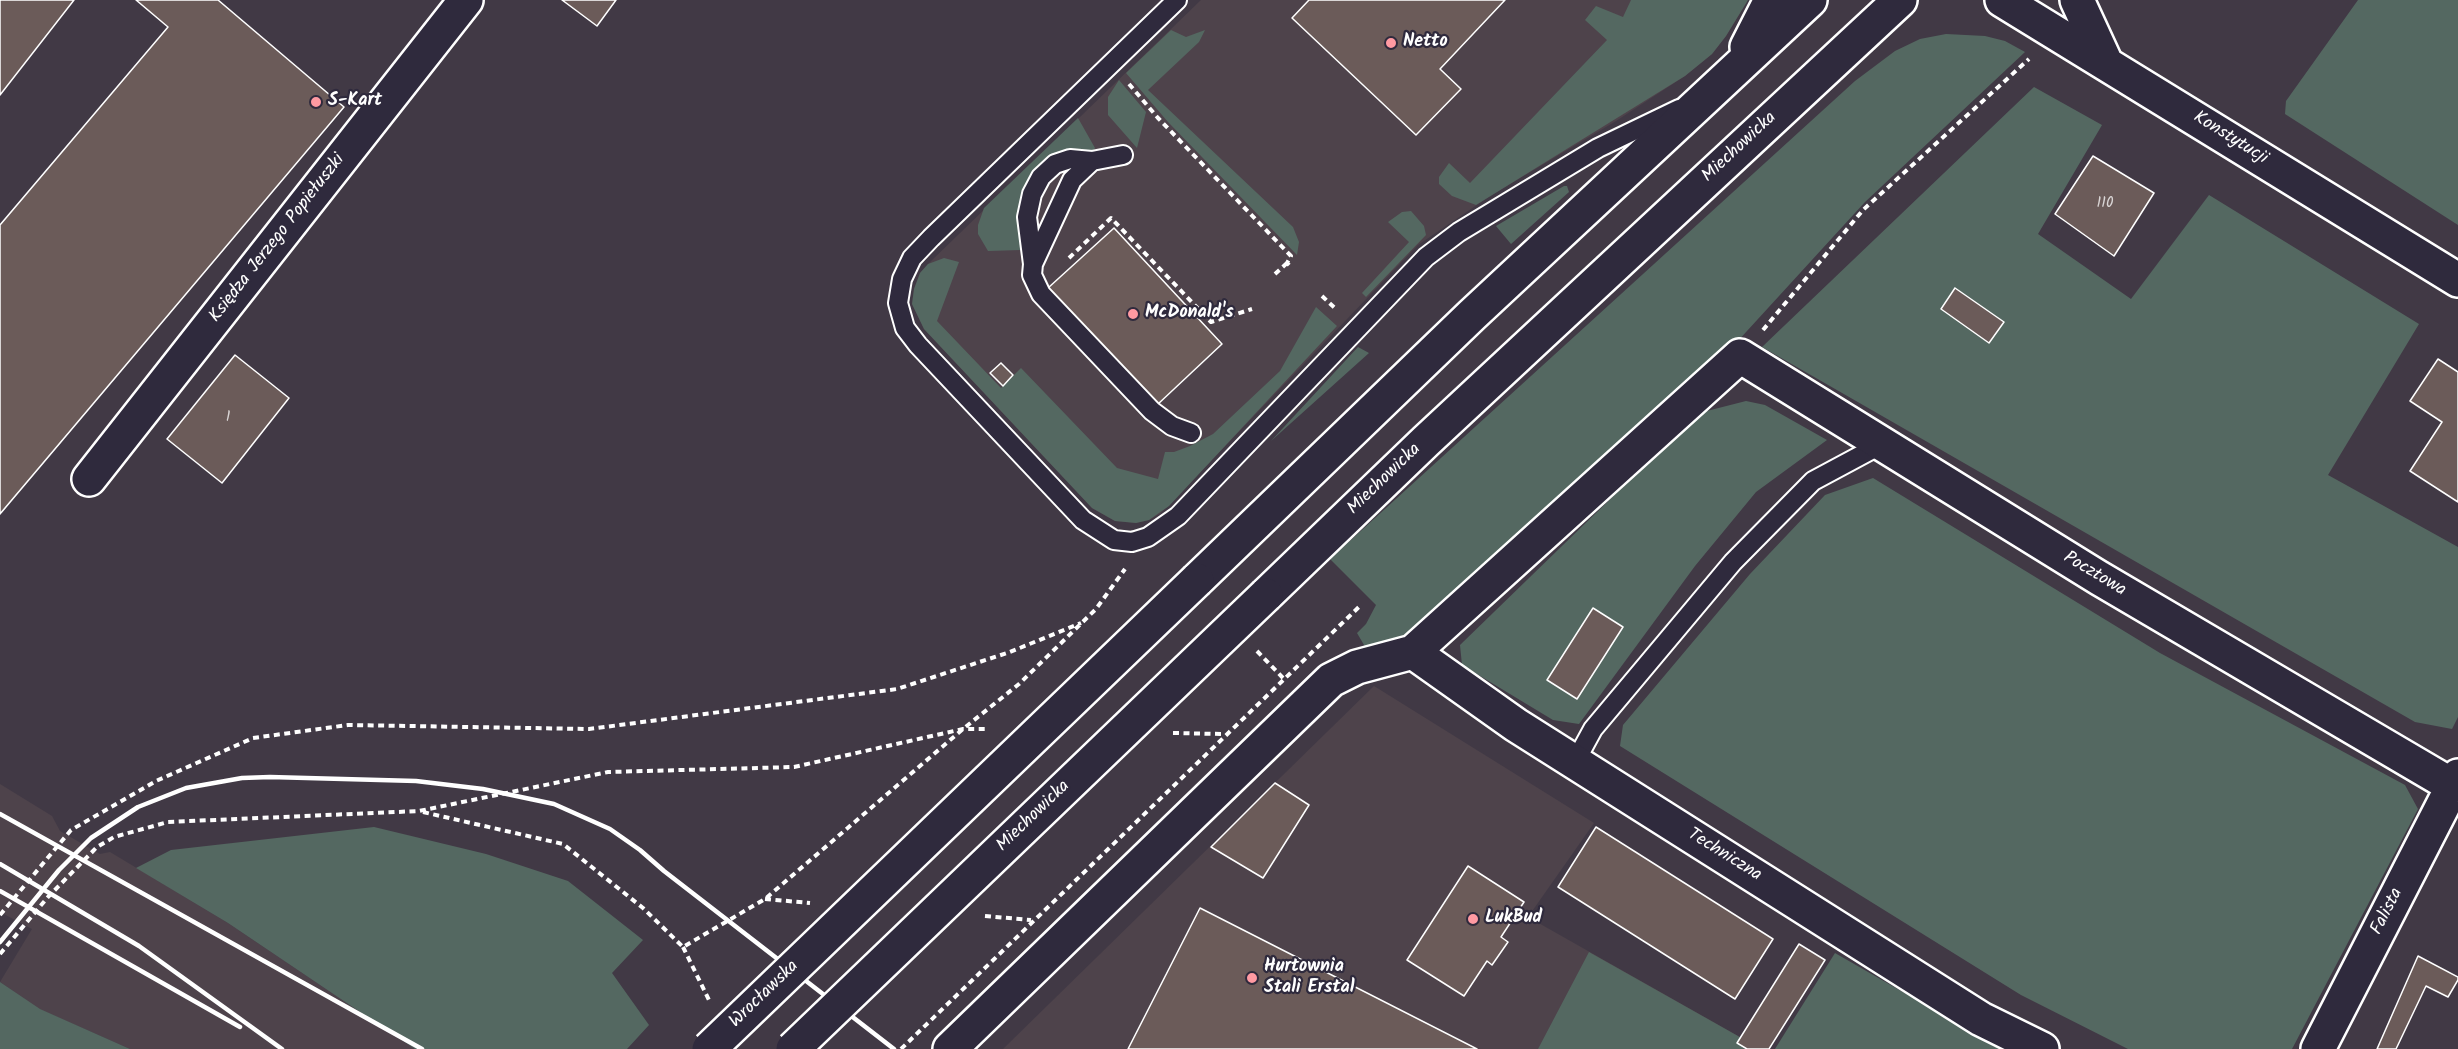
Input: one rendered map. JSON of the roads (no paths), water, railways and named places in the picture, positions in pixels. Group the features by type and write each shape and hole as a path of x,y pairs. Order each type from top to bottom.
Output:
{"street":[{"name":"Księdza Jerzego Popiełuszki","path":"89,479 466,0"},
{"path":"1721,82 1742,56 1771,0"},
{"path":"1721,82 1810,0"},
{"name":"Miechowicka","path":"793,1049 1426,441 1900,0"},
{"name":"Konstytucji","path":"2002,0 2105,61 2458,280"},
{"path":"2077,0 2105,61"},
{"name":"Wrocławska","path":"709,1049 1472,315 1721,82"},
{"name":"Pocztowa","path":"1413,652 1740,356 2099,578 2455,781"},
{"path":"950,1049 1330,680 1357,667 1413,652"},
{"name":"Techniczna","path":"1413,652 1516,724 1981,1019 2042,1049"},
{"name":"Falista","path":"2318,1049 2455,781"}],"lane":[{"path":"1177,0 912,258 902,279 898,303 905,327 918,345 1083,520 1114,540 1132,542 1148,537 1178,516 1426,257 1459,232 1598,148 1687,105 1721,82"},
{"path":"1123,155 1092,161 1070,159 1055,164 1041,177 1032,194 1027,218 1035,285 1152,411 1172,426 1191,433"},
{"path":"1033,264 1065,193 1079,171 1092,161"},
{"path":"1575,762 1593,729 1733,562 1813,481 1882,444"}],"railway":[{"path":"0,942 59,870 91,838 138,807 186,788 242,778 270,777 416,781 483,789 554,804 610,829 894,1049"},
{"path":"0,814 422,1049"},
{"path":"0,864 139,946 282,1049"},
{"path":"0,891 240,1027"}],"place":[{"name":"Netto","path":"1391,43"},
{"name":"S-Kart","path":"316,102"},
{"name":"McDonald's","path":"1133,314"},
{"name":"LukBud","path":"1473,919"},
{"name":"Hurtownia Stali Erstal","path":"1252,978"}]}
